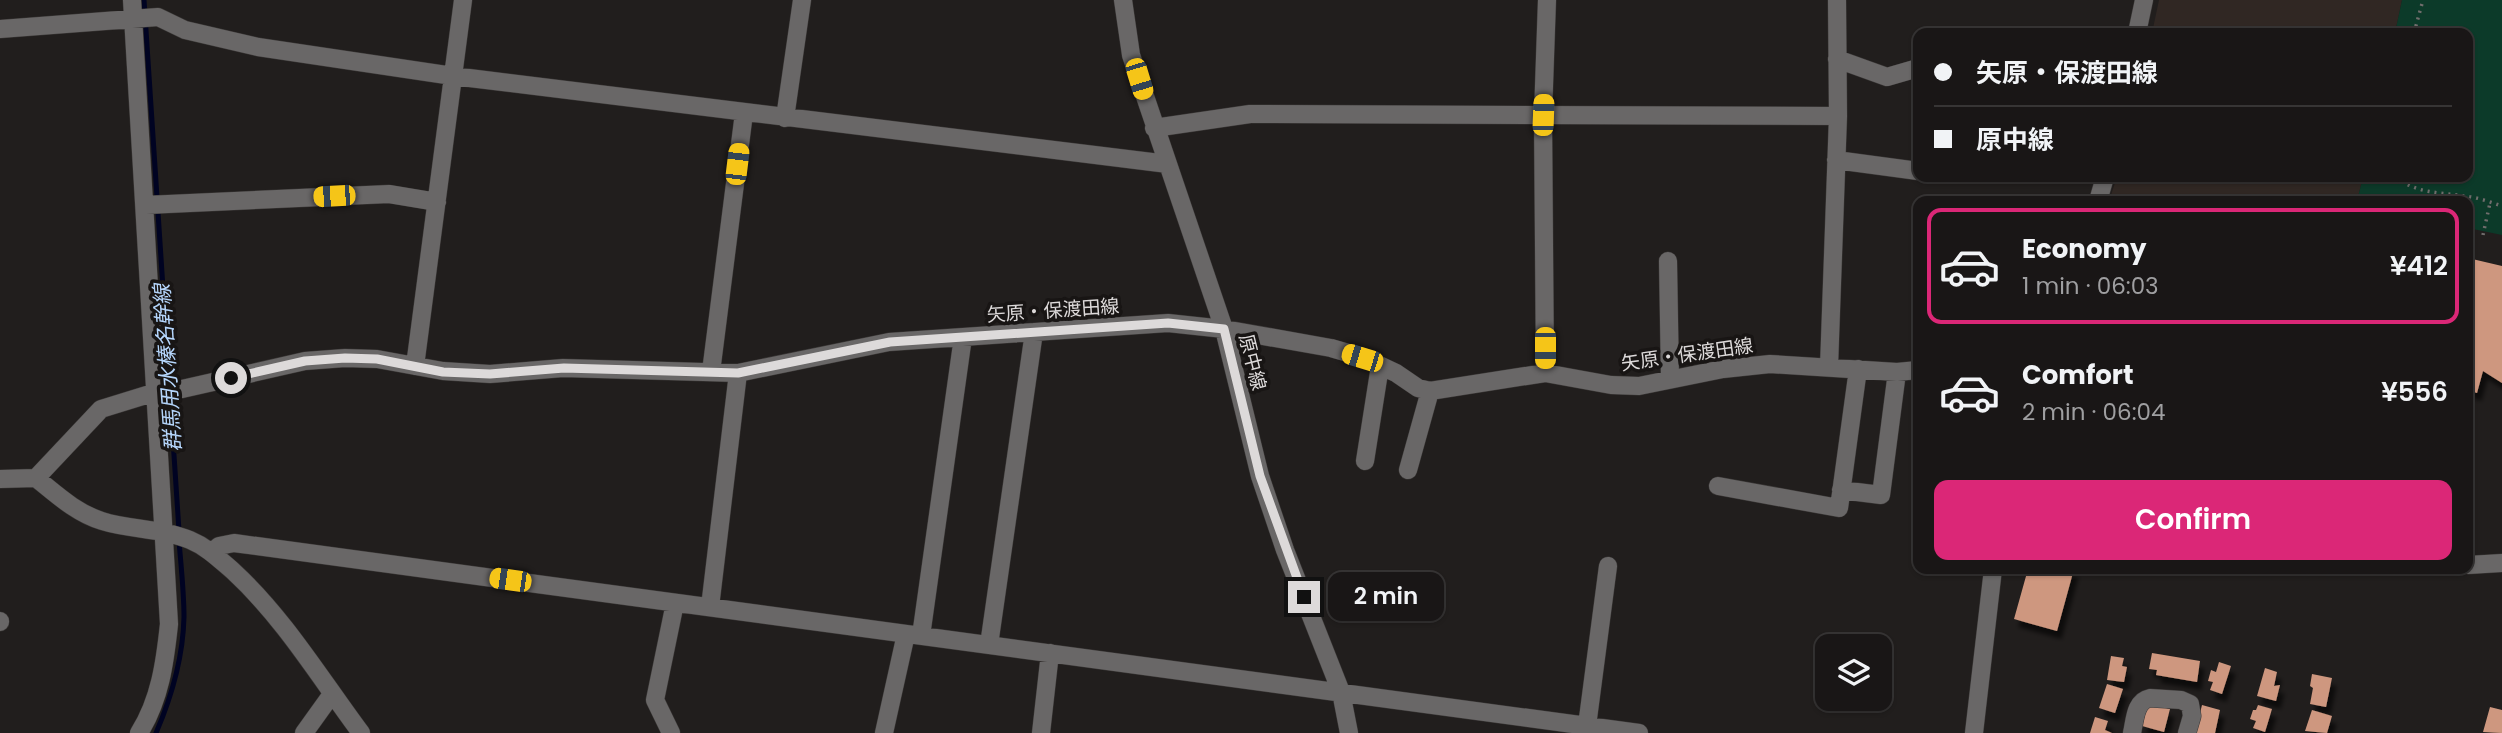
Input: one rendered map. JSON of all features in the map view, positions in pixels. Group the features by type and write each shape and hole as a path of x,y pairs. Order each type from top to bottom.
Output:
{"street":[{"path":"132,0 160,391 168,533 169,624 165,663 156,699 139,733"},
{"path":"415,366 463,0"},
{"path":"785,118 802,0"},
{"name":"原中線","path":"1123,0 1131,54 1224,329 1260,476 1285,550 1341,692 1349,733"},
{"path":"1545,373 1543,115 1547,0"},
{"path":"1829,367 1838,116 1837,0"},
{"path":"2138,28 2144,0"},
{"path":"0,29 158,17 185,30 258,47 453,76 1168,164"},
{"path":"1837,59 1887,77 1913,69"},
{"path":"711,372 744,113"},
{"path":"1154,128 1250,114 1838,116"},
{"path":"1836,160 1913,170"},
{"path":"146,205 389,194 436,202"},
{"path":"1668,261 1670,379"},
{"name":"矢原・保渡田線","path":"160,391 182,389 305,361 345,358 377,359 443,372 490,374 564,368 738,373 890,342 1168,323 1224,329 1331,348 1362,358 1418,388 1430,391 1545,373 1611,385 1639,386 1723,369 1770,364 1897,372 1913,370"},
{"path":"989,645 1034,332"},
{"path":"884,733 913,635 963,337"},
{"path":"1365,461 1380,366"},
{"path":"1718,486 1839,508 1858,369"},
{"path":"1841,490 1881,495 1897,372"},
{"path":"710,607 738,373"},
{"path":"36,478 101,409 160,391"},
{"path":"1408,470 1430,391"},
{"path":"0,479 36,478 81,513 103,522 168,533 191,540 212,552 270,609 361,733"},
{"path":"212,552 234,542 1639,733"},
{"path":"2473,565 2502,563"},
{"path":"1587,726 1608,566"},
{"path":"1974,733 1992,574"},
{"path":"671,733 655,700 675,603"},
{"path":"1041,733 1050,653"},
{"path":"304,733 332,694"},
{"path":"2132,733 2141,701 2150,698 2181,700 2190,704 2192,716 2187,733"}],"path":[{"path":"2415,28 2423,0"},
{"path":"2402,182 2407,186 2444,195 2468,196"},
{"path":"2473,197 2502,206"},
{"path":"2483,235 2490,202"}],"shaded area":[{"path":"2159,0 2402,0 2396,28 2153,28"},
{"path":"2115,182 2362,182 2358,196 2111,196"}],"green space":[{"path":"2402,0 2502,0 2502,235 2473,229 2473,196 2358,196 2362,182 2473,182 2473,28 2396,28"}],"building":[{"path":"2473,259 2502,266 2502,383 2483,371 2477,393 2473,392"},
{"path":"2027,574 2073,574 2057,631 2014,619"},
{"path":"2152,653 2200,661 2197,682 2156,675 2157,670 2149,669"},
{"path":"2111,656 2124,658 2122,666 2127,667 2124,682 2107,680"},
{"path":"2219,662 2231,666 2222,694 2210,690 2213,682 2208,681 2211,670 2216,672"},
{"path":"2265,668 2277,672 2274,686 2280,685 2276,701 2257,696"},
{"path":"2312,674 2332,678 2326,707 2310,704"},
{"path":"2107,684 2123,689 2115,713 2099,708"},
{"path":"2148,703 2170,709 2164,732 2142,726"},
{"path":"2202,705 2220,710 2215,733 2195,733"},
{"path":"2258,705 2272,709 2265,732 2253,728 2256,721 2250,719"},
{"path":"2490,707 2502,710 2502,733 2483,732"},
{"path":"2312,710 2332,716 2327,733 2305,731"},
{"path":"2095,717 2108,721 2105,730 2112,733 2090,733"}],"waterway":[{"name":"群馬用水榛名幹線","path":"144,0 179,531"},
{"name":"群馬用水榛名幹線","path":"156,733 172,691 183,632 179,541"}],"route":[{"path":"231,378 305,361 345,358 377,359 443,372 490,374 564,368 738,373 890,342 1168,323 1224,329 1260,476 1304,597"}]}
